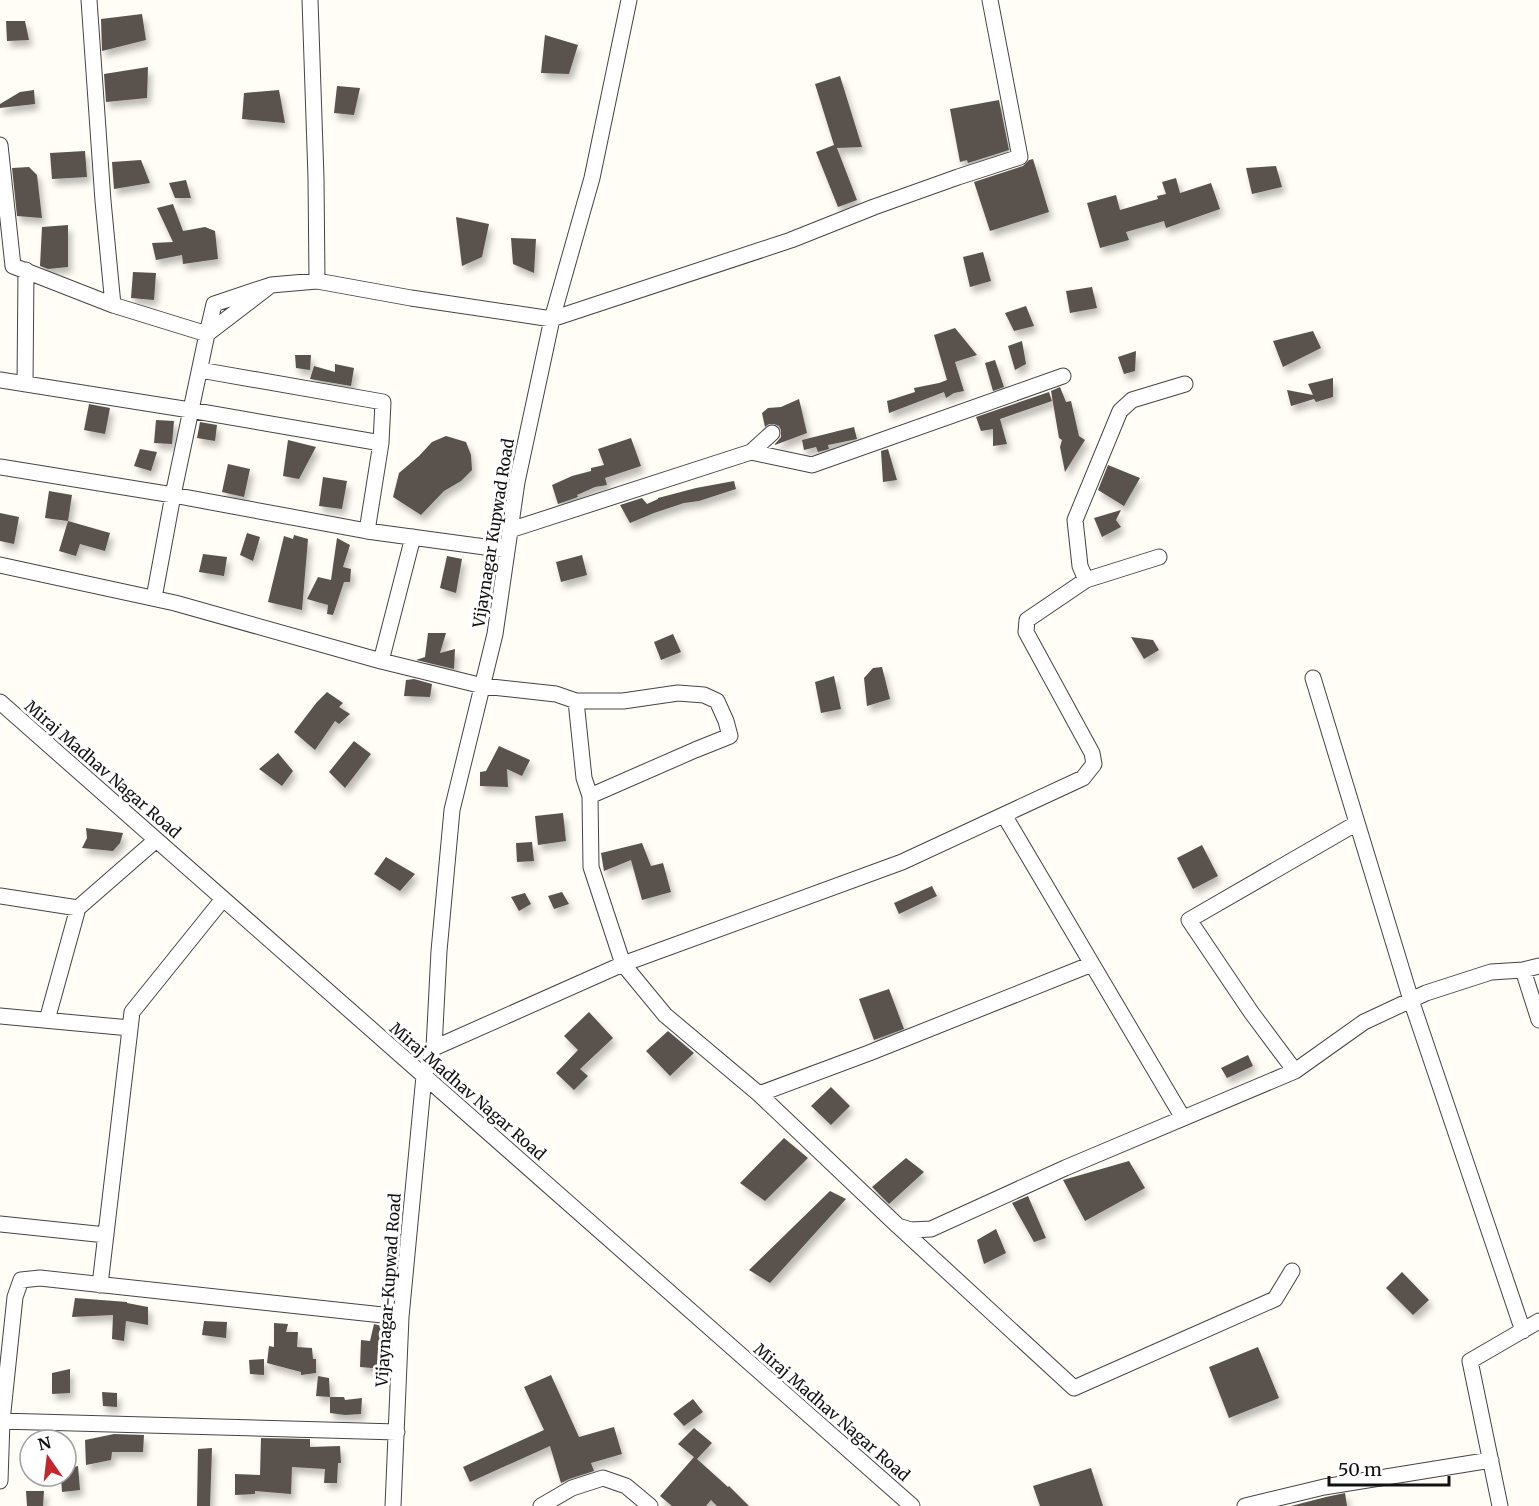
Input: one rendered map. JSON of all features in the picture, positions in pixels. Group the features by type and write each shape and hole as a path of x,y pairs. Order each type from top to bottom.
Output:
{"street":[{"path":"89,0 103,201 113,305"},
{"path":"310,0 317,280"},
{"name":"Vijaynagar Kupwad Road","path":"424,1076 434,1048 439,951 452,810 495,633 517,482 552,319 592,178 629,0"},
{"path":"154,598 172,495 214,304 271,285 317,280 411,298 552,319 791,240 874,207 1020,157 990,0"},
{"path":"0,145 13,266 113,305 207,334"},
{"path":"25,384 26,270"},
{"path":"200,370 383,402 381,443 367,531"},
{"path":"751,452 812,465 1063,376"},
{"path":"0,380 381,443"},
{"path":"1086,580 1080,566 1075,520 1120,411 1132,400 1185,384"},
{"path":"510,530 751,452 772,433"},
{"path":"0,467 172,495 367,531 507,550"},
{"path":"381,661 414,537"},
{"path":"434,1048 623,964 902,862 1083,778 1094,764 1092,753 1026,632 1027,620 1086,580 1159,556"},
{"path":"0,565 154,598 381,661 483,686 556,694 576,701 622,701 678,693 704,695 717,701 730,736 590,796"},
{"path":"1313,678 1411,1000 1523,1331"},
{"path":"576,701 584,778 590,796 591,867 623,964 665,1015 759,1095 1074,1388 1275,1299 1292,1271"},
{"name":"Miraj Madhav Nagar Road","path":"0,702 912,1506"},
{"path":"1004,815 1183,1118"},
{"path":"1295,1071 1251,1012 1190,920 1357,823"},
{"path":"47,1020 78,908 156,840"},
{"path":"0,896 78,908"},
{"path":"100,1285 132,1012 223,899"},
{"path":"759,1095 1092,964"},
{"path":"898,1226 911,1230 931,1229 1065,1168 1295,1071 1364,1022 1426,993 1491,972 1523,970 1539,966"},
{"path":"1523,970 1539,1020"},
{"path":"0,1016 130,1028"},
{"name":"Vijaynagar-Kupwad Road","path":"393,1506 401,1317 424,1076"},
{"path":"0,1224 106,1235"},
{"path":"0,1481 1,1421 15,1297 21,1280 40,1278 401,1317"},
{"path":"1500,1506 1470,1361 1539,1321"},
{"path":"1,1421 397,1432"},
{"path":"1245,1506 1324,1487 1491,1460"},
{"path":"541,1506 572,1488 603,1478 626,1486 650,1506"},
{"path":"887,1506 896,1492"}],"building":[{"path":"142,14 146,40 102,51 101,19"},
{"path":"6,21 25,21 29,40 7,41"},
{"path":"545,35 578,45 569,74 541,73"},
{"path":"148,67 147,98 106,102 104,74"},
{"path":"840,76 862,147 837,148 857,200 838,207 816,152 834,145 815,84"},
{"path":"337,86 360,88 354,115 334,113"},
{"path":"34,90 35,104 0,108 0,104 20,92"},
{"path":"279,90 285,123 242,119 244,93"},
{"path":"999,100 1009,150 968,163 967,160 960,162 950,109"},
{"path":"85,151 87,177 52,179 50,153"},
{"path":"1033,159 1049,212 990,231 974,182 1023,166"},
{"path":"141,160 150,183 114,189 112,162"},
{"path":"1276,166 1282,187 1252,194 1246,168"},
{"path":"29,167 37,175 42,218 17,216 12,168"},
{"path":"1176,178 1180,193 1211,183 1220,209 1166,228 1164,221 1126,232 1129,240 1100,248 1087,203 1116,195 1120,210 1158,199 1157,196 1166,194 1162,182"},
{"path":"186,180 191,198 175,198 169,183"},
{"path":"173,204 183,231 205,227 215,231 218,259 183,264 182,255 156,260 152,243 173,242 157,208"},
{"path":"456,217 489,224 482,257 462,266"},
{"path":"68,225 68,267 48,269 40,266 42,227"},
{"path":"511,238 536,239 534,273 513,264"},
{"path":"983,252 991,281 970,287 963,257"},
{"path":"133,272 156,273 154,300 131,298"},
{"path":"1092,287 1097,308 1070,313 1066,291"},
{"path":"1026,306 1034,326 1014,331 1005,313"},
{"path":"955,328 977,355 955,362 964,391 946,398 944,392 889,413 887,401 915,392 914,388 947,380 934,335"},
{"path":"1313,331 1321,348 1283,367 1273,341"},
{"path":"1022,341 1026,364 1015,370 1008,346"},
{"path":"1136,351 1135,371 1124,374 1118,357"},
{"path":"295,355 311,355 310,370 296,368"},
{"path":"995,360 1004,387 993,391 985,363"},
{"path":"335,364 354,368 351,386 310,379 314,366 335,372"},
{"path":"1333,378 1333,397 1316,402 1314,399 1291,406 1287,390 1313,395 1308,384"},
{"path":"1060,387 1066,402 1071,401 1079,436 1085,440 1065,472 1060,447 1062,440 1059,438 1051,391"},
{"path":"1049,392 1052,401 1000,419 1007,444 993,446 993,429 981,431 976,417"},
{"path":"799,399 807,433 775,445 781,437 781,430 774,424 765,427 762,413 768,408 781,407"},
{"path":"89,404 110,408 105,434 84,430"},
{"path":"156,420 174,421 172,444 154,443"},
{"path":"200,422 217,425 215,441 197,438"},
{"path":"854,427 857,439 828,445 829,449 818,452 816,447 804,450 802,440"},
{"path":"446,436 466,442 471,455 472,470 461,481 444,491 421,515 393,497 399,473 432,442"},
{"path":"631,438 641,466 605,478 607,485 595,487 577,495 578,497 558,504 552,485 591,471 591,468 604,465 598,449"},
{"path":"288,440 316,447 299,479 283,476"},
{"path":"140,449 157,452 151,471 134,466"},
{"path":"888,449 897,480 883,482 881,451"},
{"path":"228,464 250,469 244,497 222,492"},
{"path":"1108,465 1140,478 1124,506 1098,490"},
{"path":"323,477 347,481 342,509 319,506"},
{"path":"734,481 736,489 699,501 684,503 630,523 620,505 642,498 647,504 658,498"},
{"path":"49,491 72,495 68,521 45,518"},
{"path":"1121,510 1116,520 1121,527 1102,537 1094,518"},
{"path":"0,513 19,517 14,544 0,541"},
{"path":"68,521 110,533 105,551 80,544 76,556 59,551"},
{"path":"247,533 260,537 253,561 240,555"},
{"path":"294,535 308,539 302,610 268,602 284,536 293,539"},
{"path":"337,538 350,545 343,567 351,569 350,582 344,582 333,615 327,614 328,605 307,599 318,577 331,580"},
{"path":"203,554 227,557 224,576 199,572"},
{"path":"582,555 587,575 561,582 556,562"},
{"path":"447,556 462,559 456,593 440,588"},
{"path":"428,633 446,633 440,653 455,649 454,669 416,660 425,657"},
{"path":"673,634 681,652 661,660 654,642"},
{"path":"1131,637 1153,640 1159,650 1144,659"},
{"path":"882,667 890,699 867,706 864,678 873,668"},
{"path":"834,676 841,709 821,713 815,682"},
{"path":"414,679 432,684 430,697 404,696 406,680"},
{"path":"327,692 343,703 339,707 350,714 339,724 335,721 315,750 294,732"},
{"path":"354,741 371,754 345,788 329,772"},
{"path":"499,746 530,760 522,776 507,769 508,787 480,786 480,772 486,771"},
{"path":"278,753 293,771 282,786 259,769"},
{"path":"563,813 566,841 538,845 535,816"},
{"path":"86,828 123,833 120,843 113,851 82,848 87,838"},
{"path":"532,842 534,861 517,862 516,843"},
{"path":"642,843 651,866 663,863 671,892 642,900 631,860 604,871 601,853"},
{"path":"1202,845 1218,876 1193,889 1177,858"},
{"path":"386,857 415,874 400,891 374,874"},
{"path":"932,886 937,896 899,914 894,903"},
{"path":"562,892 569,904 554,909 548,896"},
{"path":"525,893 531,904 519,911 511,897"},
{"path":"889,989 904,1029 874,1040 859,999"},
{"path":"589,1012 613,1038 580,1069 588,1076 574,1090 556,1073 578,1050 564,1036"},
{"path":"668,1031 694,1053 670,1076 646,1051"},
{"path":"1248,1055 1253,1066 1227,1078 1221,1068"},
{"path":"831,1087 850,1106 831,1125 811,1106"},
{"path":"784,1138 808,1158 765,1201 740,1183"},
{"path":"906,1158 924,1172 889,1204 872,1187"},
{"path":"1129,1161 1145,1188 1085,1221 1063,1180"},
{"path":"830,1191 846,1199 770,1283 749,1270"},
{"path":"1028,1196 1046,1238 1034,1242 1012,1203"},
{"path":"996,1229 1006,1253 984,1264 977,1240"},
{"path":"1402,1272 1429,1300 1413,1315 1386,1288"},
{"path":"75,1298 127,1302 148,1307 148,1325 126,1321 124,1341 112,1339 113,1315 72,1317"},
{"path":"204,1321 227,1322 226,1338 202,1335"},
{"path":"274,1323 288,1324 286,1332 298,1332 297,1347 312,1348 313,1359 316,1359 316,1373 301,1375 301,1372 267,1363 269,1346 274,1347"},
{"path":"374,1324 389,1328 384,1369 360,1367 361,1340 370,1341"},
{"path":"1258,1347 1279,1398 1229,1418 1209,1367"},
{"path":"264,1359 264,1375 250,1374 249,1360"},
{"path":"70,1369 70,1393 52,1394 52,1373"},
{"path":"551,1375 579,1437 614,1427 622,1454 591,1463 594,1471 561,1483 550,1446 470,1482 463,1467 544,1430 524,1387"},
{"path":"318,1376 329,1378 330,1397 316,1396"},
{"path":"102,1392 117,1393 117,1407 103,1406"},
{"path":"330,1397 344,1397 345,1400 362,1398 361,1414 330,1413"},
{"path":"693,1399 703,1412 684,1426 673,1414"},
{"path":"694,1428 712,1443 697,1459 749,1506 717,1506 711,1500 706,1506 672,1506 660,1496 694,1457 678,1444"},
{"path":"114,1434 144,1435 143,1452 112,1452 111,1460 86,1465 85,1440"},
{"path":"261,1438 310,1439 310,1447 340,1446 341,1463 338,1463 337,1483 324,1483 325,1469 292,1467 291,1494 255,1491 255,1494 235,1495 235,1474 260,1475"},
{"path":"212,1448 210,1506 197,1506 198,1449"},
{"path":"78,1466 80,1490 62,1492 62,1488 78,1488"},
{"path":"1091,1468 1103,1506 1040,1506 1033,1486"},
{"path":"26,1491 44,1491 43,1506 27,1506"},
{"path":"1345,1493 1347,1506 1291,1506 1326,1497"}]}
